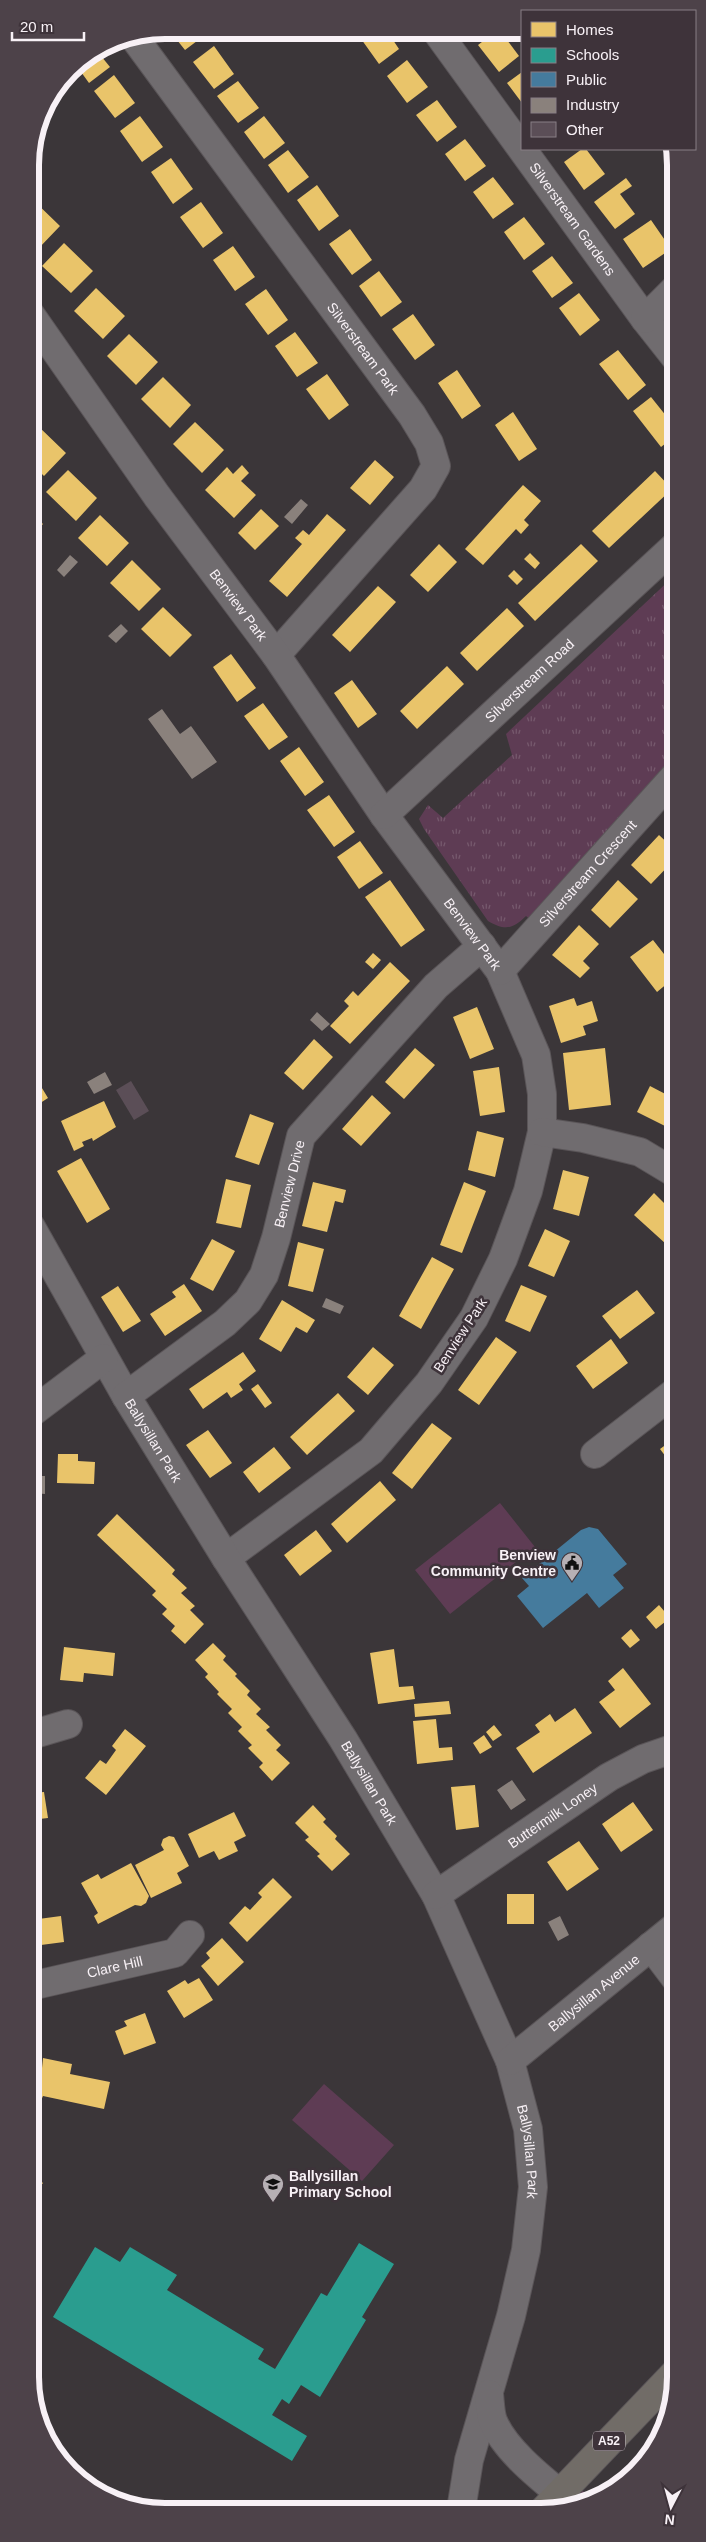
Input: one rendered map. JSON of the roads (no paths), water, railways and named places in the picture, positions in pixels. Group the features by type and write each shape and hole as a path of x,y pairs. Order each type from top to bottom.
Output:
{"main road":[{"name":"A52","path":"551,2502 667,2381"}],"street":[{"name":"Silverstream Gardens","path":"442,39 521,148"},
{"name":"Silverstream Park","path":"137,42 412,415 429,443 436,466 423,488 276,655"},
{"name":"Silverstream Gardens","path":"522,150 645,320 667,347"},
{"path":"645,320 667,298"},
{"name":"Benview Park","path":"39,327 157,496 276,655 384,815 500,972 536,1054 542,1094 542,1132 528,1191 503,1259 474,1318 429,1383 371,1451 226,1558"},
{"name":"Silverstream Road","path":"384,815 667,553"},
{"name":"Silverstream Crescent","path":"500,972 667,785"},
{"name":"Benview Drive","path":"126,1396 225,1323 248,1301 264,1275 276,1238 301,1136 436,986 482,946"},
{"path":"542,1132 583,1138 640,1152 667,1168"},
{"name":"Ballysillan Park","path":"39,1241 126,1396 226,1558 343,1738 436,1895 510,2061 528,2129 533,2188 526,2250 511,2316 469,2460 462,2503"},
{"path":"39,1407 104,1358"},
{"path":"595,1454 667,1398"},
{"path":"39,1733 68,1724"},
{"name":"Buttermilk Loney","path":"436,1895 609,1777 643,1760 667,1751"},
{"name":"Ballysillan Avenue","path":"510,2061 667,1933"},
{"name":"Clare Hill","path":"39,1984 176,1954 190,1935"},
{"path":"651,1946 667,1967"},
{"name":"Ballysillan Park","path":"489,2392 493,2420 503,2438 532,2471 551,2502"}],"place":[{"name":"Benview Community Centre","path":"572,1582"},
{"name":"Ballysillan Primary School","path":"273,2203"}]}
